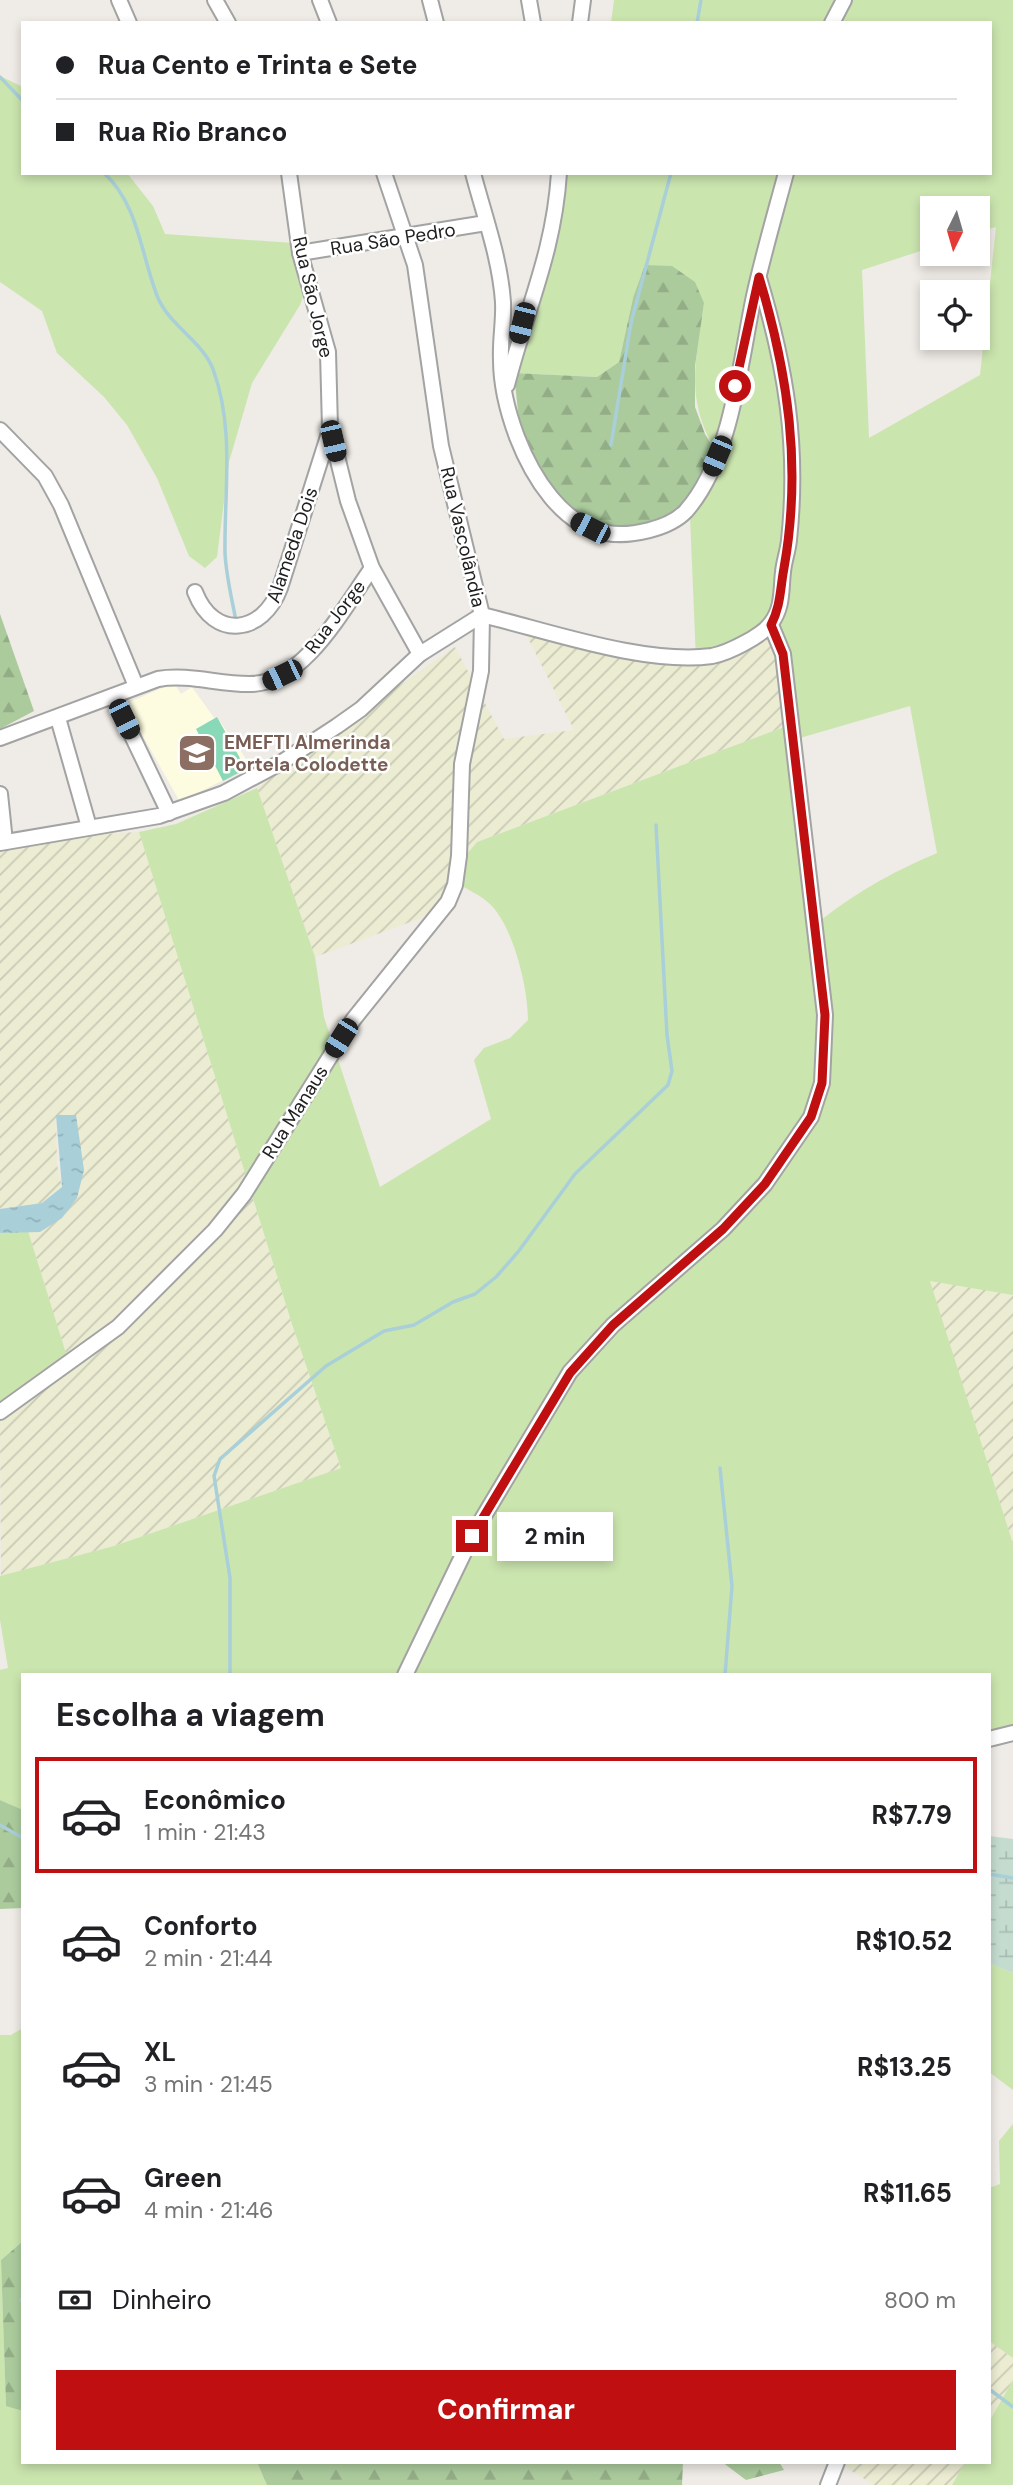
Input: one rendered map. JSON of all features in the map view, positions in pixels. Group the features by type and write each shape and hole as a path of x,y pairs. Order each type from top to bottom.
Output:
{"street":[{"path":"119,0 128,21"},
{"path":"215,0 227,21"},
{"path":"320,0 328,21"},
{"path":"430,0 435,21"},
{"path":"528,0 533,21"},
{"path":"580,21 583,0"},
{"path":"833,21 844,0"},
{"name":"Rua São Jorge","path":"289,175 300,253 328,352 330,428 348,501 373,568 420,654"},
{"name":"Rua Vascolândia","path":"2,842 169,813 225,793 282,762 361,709 420,654 482,615 441,446 415,265 385,175"},
{"path":"474,175 499,267 503,301 501,358 505,393 517,436 533,472 575,521 601,532 623,535 669,521 685,512 710,471 723,440 759,277 785,175"},
{"path":"505,393 522,323 540,283 550,248 556,220 559,175"},
{"name":"Rua São Pedro","path":"300,253 408,238 486,223"},
{"path":"482,615 599,645 686,657 713,656 733,650 771,625 782,594 789,544 793,457 786,380 759,277"},
{"name":"Alameda Dois","path":"195,592 208,615 232,626 258,620 268,612 280,588 330,428"},
{"path":"0,430 45,476 61,505 136,686"},
{"name":"Rua Jorge","path":"0,738 136,686 181,676 248,684 266,683 296,668 315,648 373,568"},
{"name":"Rua Manaus","path":"0,1412 118,1327 223,1220 244,1194 353,1020 448,902 455,885 459,856 462,764 481,671 482,615"},
{"path":"406,1673 472,1536 570,1373 613,1325 723,1229 765,1184 818,1102 826,1046 825,1015 783,654 771,625"},
{"path":"113,696 169,813"},
{"path":"58,718 89,827"},
{"path":"0,794 2,842"},
{"path":"991,1738 1013,1733"},
{"path":"828,2485 836,2464"}],"shaded area":[{"path":"777,626 784,727 477,842 451,894 421,918 315,957 257,788 316,743 455,647 504,739 574,730 526,634 606,655 696,661"},
{"name":"EMEFTI Almerinda Portela Colodette","path":"169,685 176,686 181,694 192,687 251,766 180,802 125,704"},
{"path":"139,832 292,1324 341,1468 114,1546 1,1576 0,1406 68,1360 28,1231 40,1232 77,1198 56,1115 57,1165 62,1187 42,1203 0,1209 0,840"},
{"path":"929,1280 1013,1295 1013,1544 1008,1529"},
{"path":"991,2342 1013,2358 1013,2380 991,2418"},
{"path":"840,2464 964,2464 952,2485 874,2485"}],"green space":[{"path":"614,0 1013,0 1013,1295 930,1281 1013,1544 1013,1729 991,1735 991,1673 21,1673 21,1809 0,1800 0,1670 8,1668 0,1620 0,1576 114,1546 341,1468 292,1324 139,832 176,824 257,788 315,957 324,1017 380,1187 491,1119 474,1060 484,1048 510,1038 528,1020 522,976 507,929 492,906 455,882 462,860 477,842 784,727 776,627 696,661 690,516 720,458 701,419 695,383 704,303 633,298 619,362 597,377 514,373 562,175 992,175 992,21 611,21","holes":["910,706 937,853 872,885 812,927 793,740"]},
{"path":"0,76 21,86 21,175 129,175 153,206 165,234 293,243 306,289 300,305 252,383 229,462 217,557 205,568 189,556 157,478 127,425 104,397 57,353 42,311 0,282"},
{"path":"645,265 672,266 695,282 704,303 695,366 695,407 705,434 720,458 668,529 595,526 556,495 525,442 519,421 514,373 597,377 619,362 633,298"},
{"path":"0,614 34,711 0,729"},
{"path":"217,717 246,769 223,781 196,729"},
{"path":"28,1231 68,1360 0,1406 0,1233"},
{"path":"0,1800 21,1809 21,1908 0,1909"},
{"path":"991,1836 1013,1839 1013,1973 991,1964"},
{"path":"991,1964 1013,1973 1013,2090 991,2074"},
{"path":"21,2029 21,2243 1,2260 6,2405 21,2410 21,2464 258,2464 267,2485 0,2485 0,2035 11,2035"},
{"path":"1013,2124 1013,2358 991,2342 991,2187 1000,2184 999,2141"},
{"path":"21,2243 21,2410 6,2406 1,2260"},
{"path":"1013,2380 1013,2485 952,2485 964,2464 991,2464 991,2418"},
{"path":"258,2464 683,2464 682,2485 267,2485"},
{"path":"725,2464 780,2464 784,2470 746,2480"}],"water":[{"path":"56,1115 76,1115 84,1170 77,1198 62,1218 40,1232 0,1233 0,1209 42,1203 62,1187"}],"waterway":[{"path":"697,21 701,0"},
{"path":"0,77 21,99"},
{"path":"106,175 125,200 132,216 152,282 163,308 208,359 220,392 227,460 226,562 236,621"},
{"path":"611,445 631,323 670,175"},
{"path":"230,1673 230,1578 214,1476 220,1459 326,1366 384,1331 414,1325 453,1302 475,1294 496,1277 518,1252 575,1174 668,1085 672,1071 667,1035 656,825"},
{"path":"720,1468 732,1586 725,1673"},
{"path":"0,1825 21,1837"},
{"path":"991,1874 1013,1878"},
{"path":"991,2390 1013,2407"}],"place":[{"name":"EMEFTI Almerinda Portela Colodette","path":"197,753"}],"route":[{"path":"472,1536 570,1373 589,1349 613,1325 699,1252 765,1184 811,1117 818,1102 826,1046 825,1015 783,654 771,625 782,594 783,571 789,544 793,457 791,423 778,342 759,277 735,386"}]}
